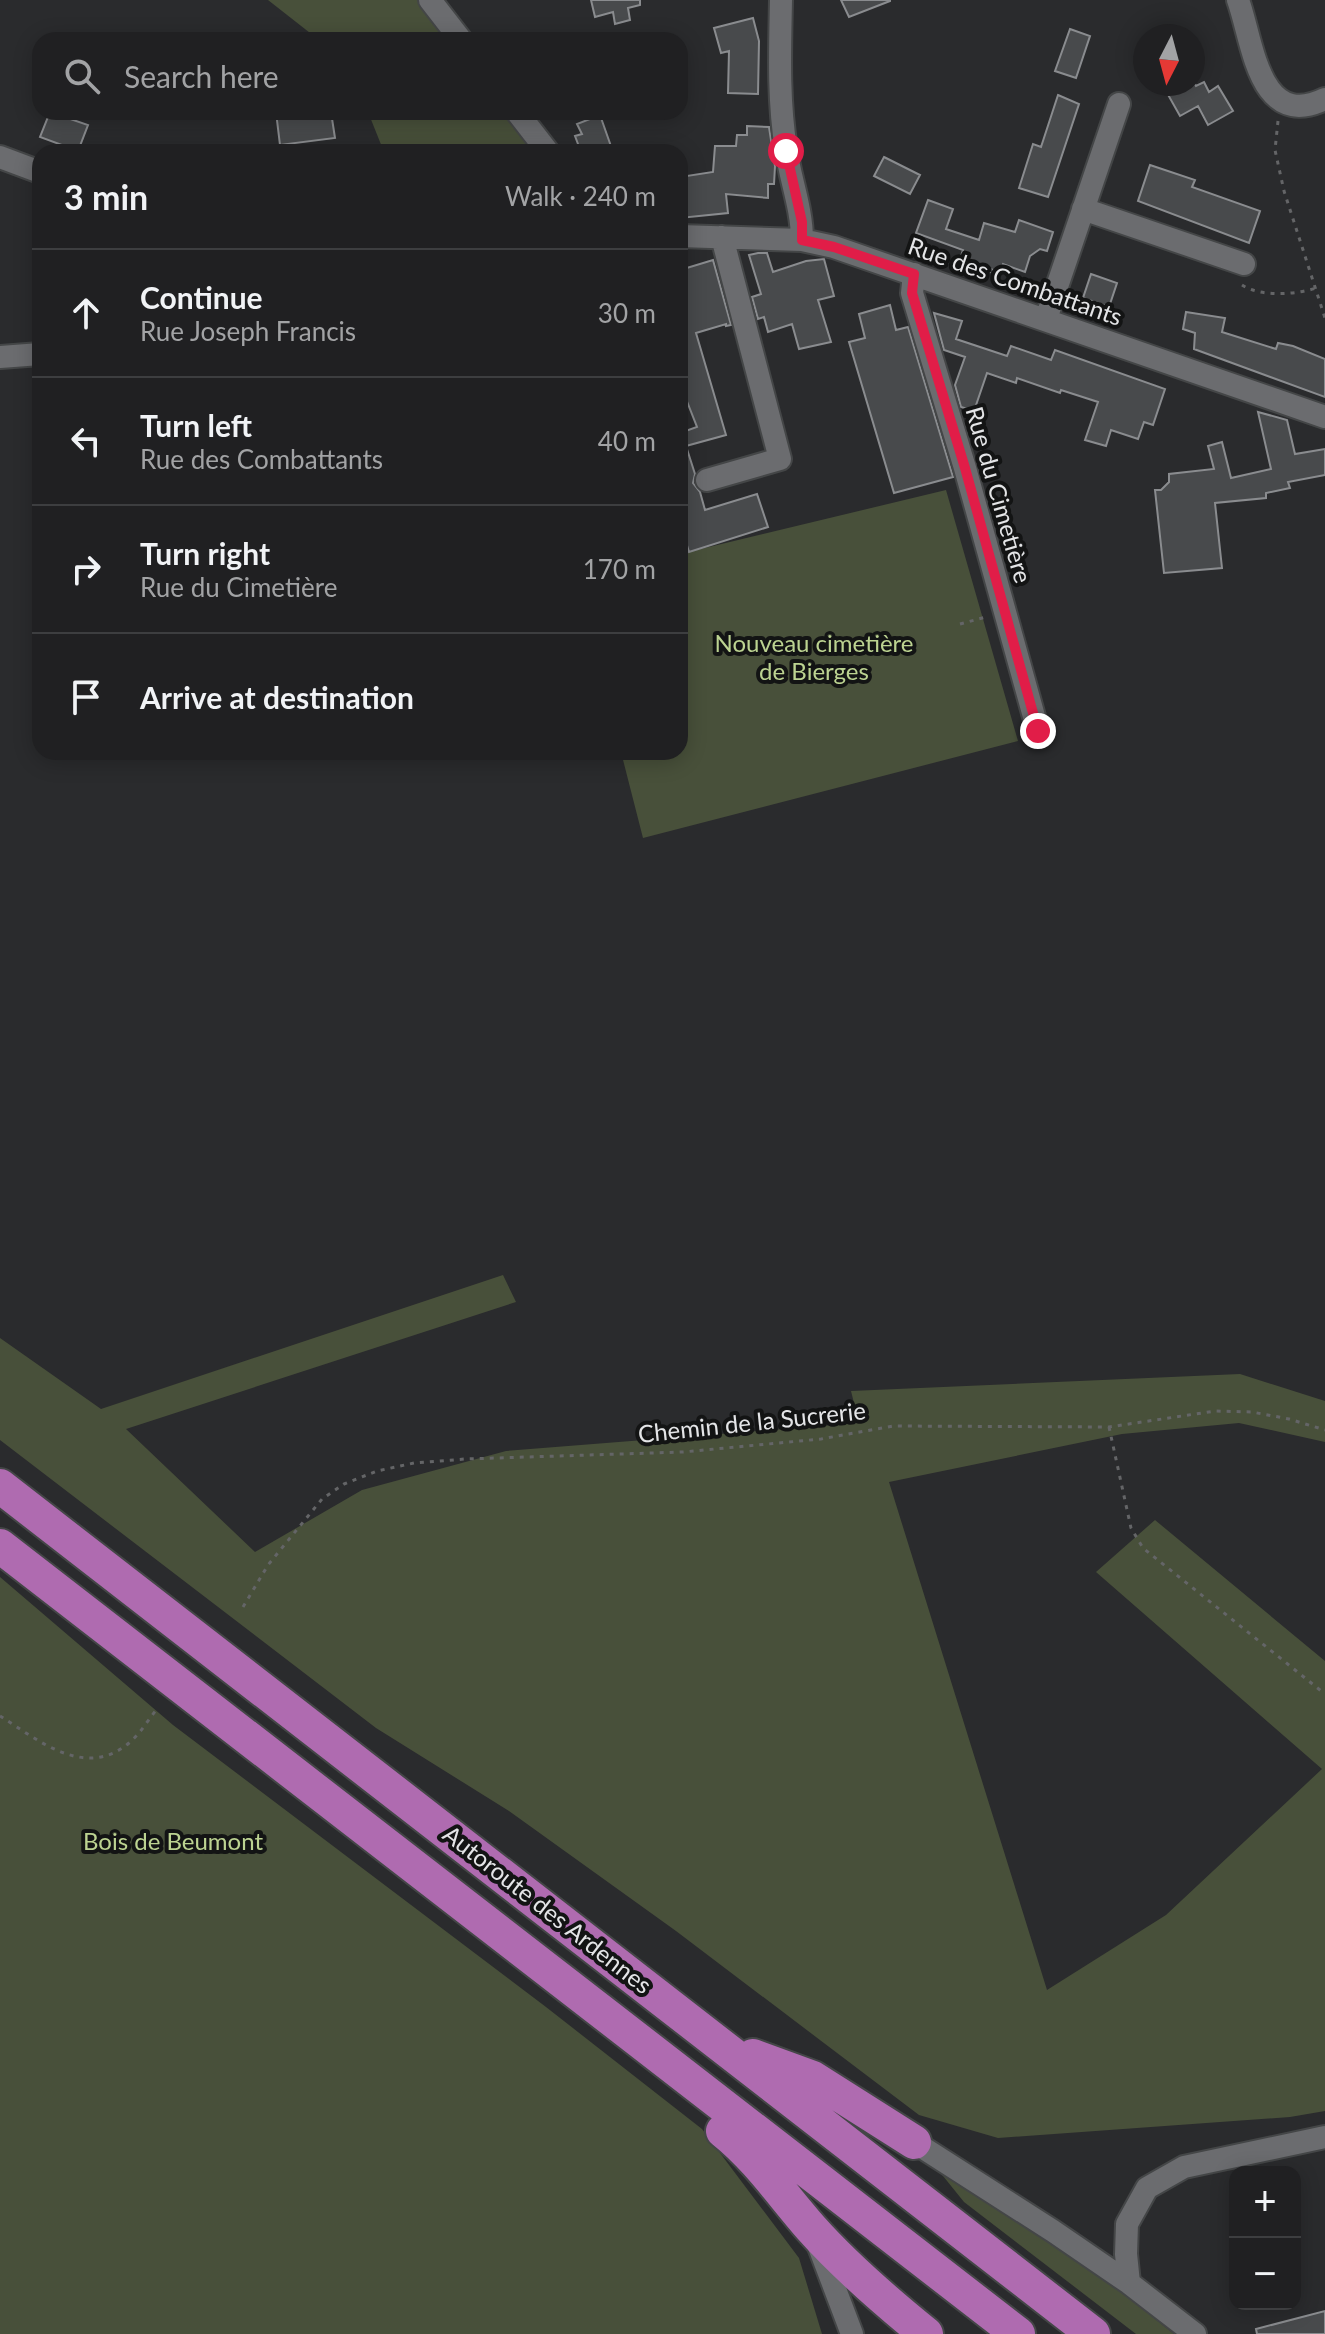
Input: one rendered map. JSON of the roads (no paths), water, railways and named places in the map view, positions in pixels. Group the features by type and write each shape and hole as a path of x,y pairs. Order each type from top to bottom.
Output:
{"highway":[{"name":"Autoroute des Ardennes","path":"0,1486 1093,2334"},
{"name":"Autoroute des Ardennes","path":"0,1546 1018,2334"},
{"path":"717,2042 813,2078 914,2142"},
{"path":"681,2073 696,2109 757,2162 811,2228 926,2334"}],"street":[{"path":"430,0 455,32"},
{"path":"781,0 780,95 786,151 802,222 802,240"},
{"path":"1238,0 1257,66 1268,88 1280,101 1304,105 1325,99"},
{"path":"1046,319 1119,104"},
{"path":"523,120 542,144"},
{"path":"0,157 32,169"},
{"path":"1083,209 1244,264"},
{"name":"Rue des Combattants","path":"688,236 802,240 834,247 1325,417"},
{"path":"707,480 780,459 722,237"},
{"name":"Rue du Cimetière","path":"914,274 912,293 1038,731"},
{"path":"0,357 32,355"},
{"path":"1129,2283 1127,2224 1147,2188 1184,2167 1325,2137"},
{"path":"914,2142 1053,2231 1129,2283 1195,2334"},
{"path":"811,2228 852,2334"}],"park label":[{"name":"Nouveau cimetière de Bierges","path":"814,658"},
{"name":"Bois de Beumont","path":"173,1842"}]}
